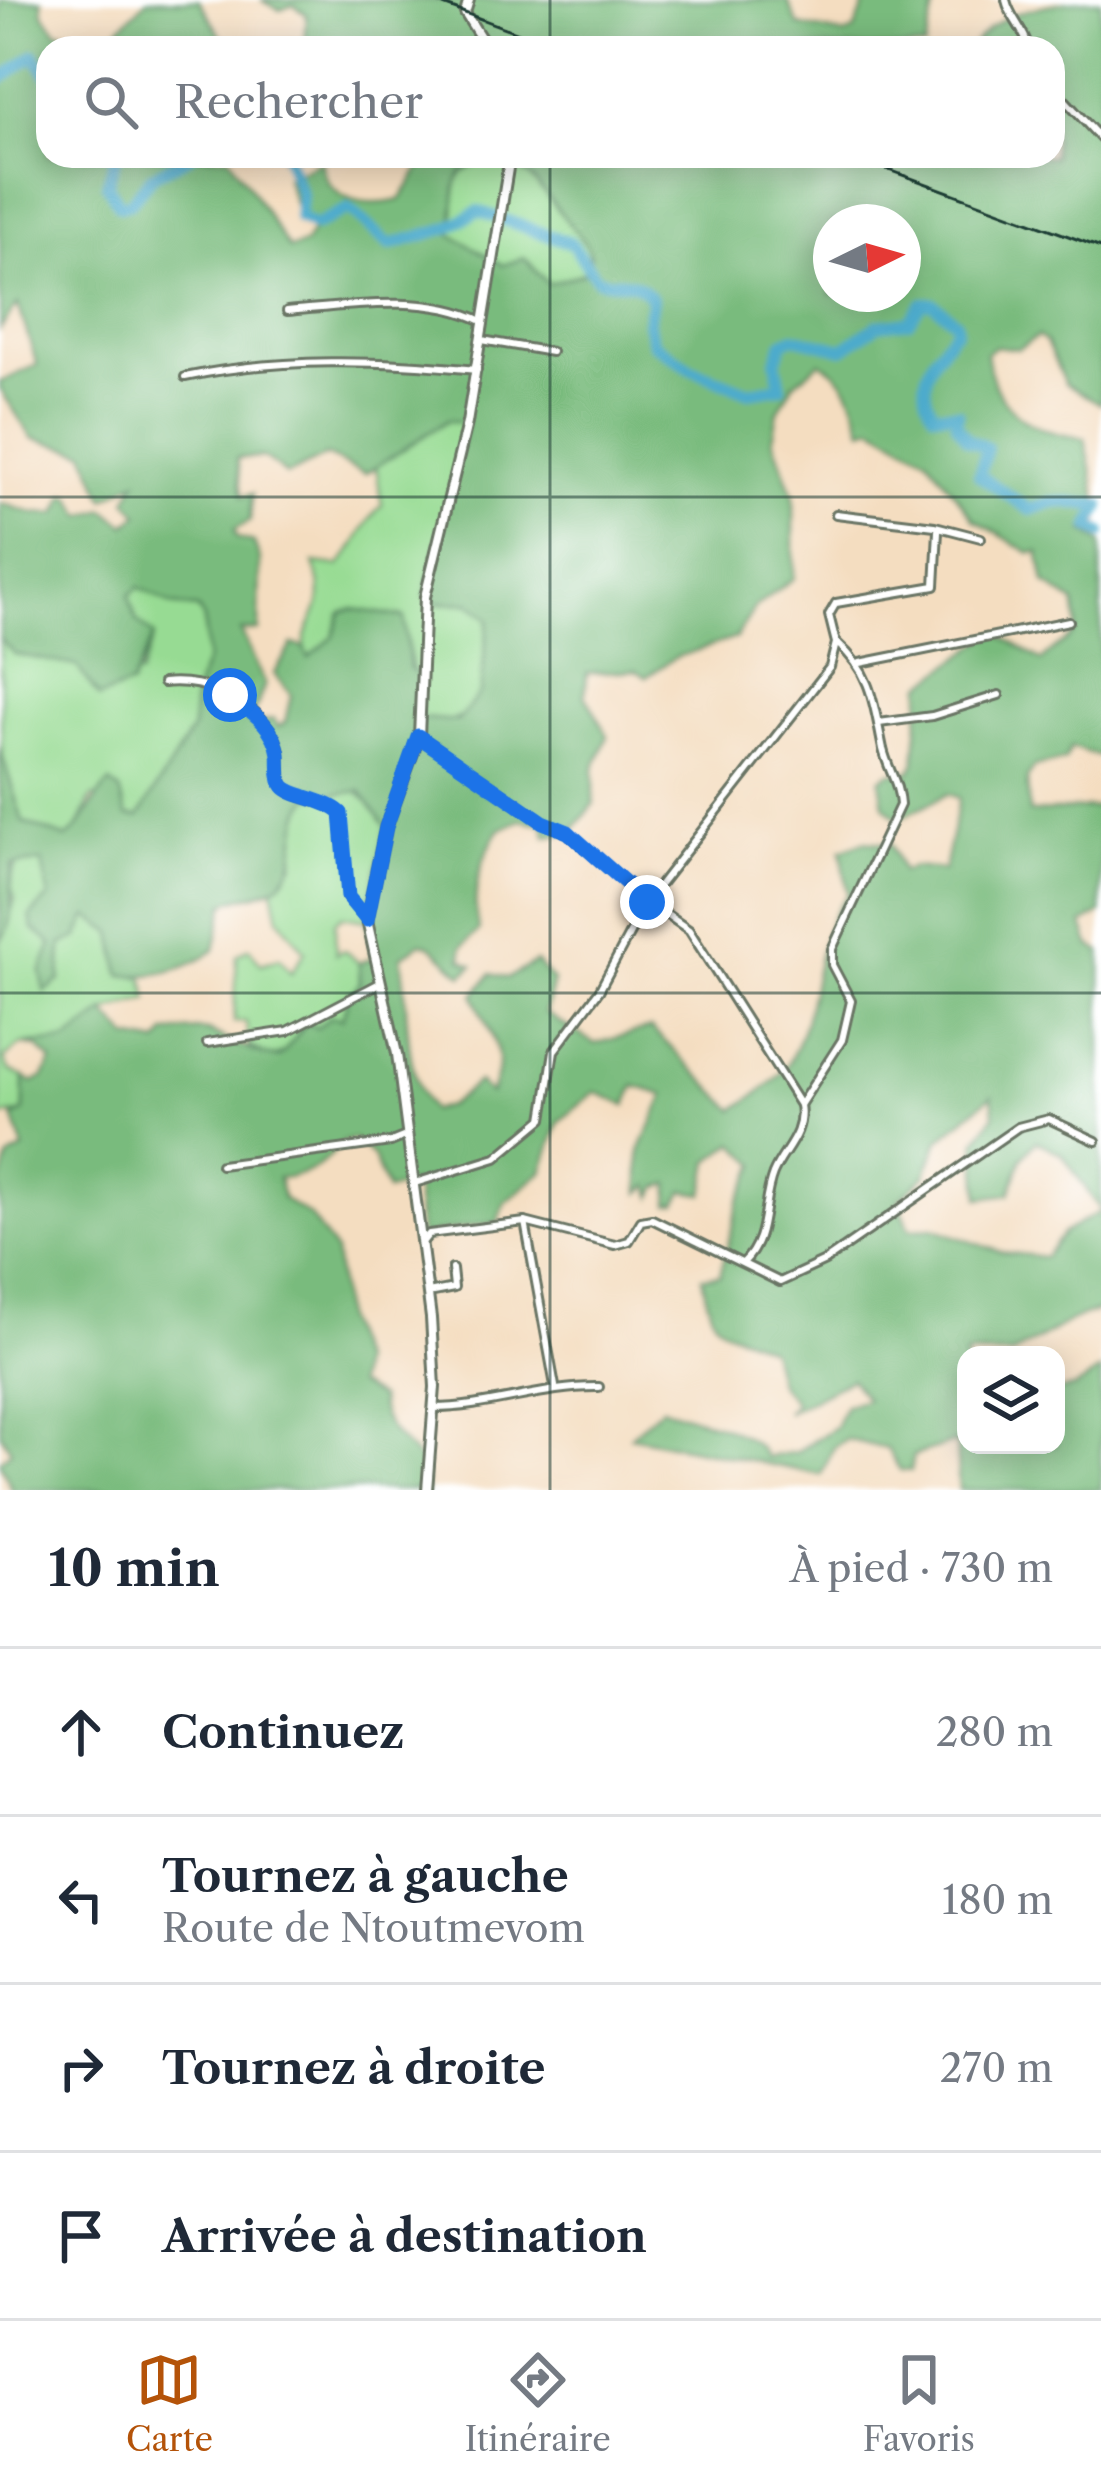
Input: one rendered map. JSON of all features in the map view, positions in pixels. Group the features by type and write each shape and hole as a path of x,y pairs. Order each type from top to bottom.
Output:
{"street":[{"path":"469,0 465,13 479,36"},
{"path":"1006,0 1026,36"},
{"path":"1065,100 1101,139"},
{"path":"427,1490 434,1408 428,1293 397,1054 367,920 386,827 418,736 425,597 451,504 508,168"},
{"path":"287,311 400,306 469,314 485,322"},
{"path":"482,340 551,352"},
{"path":"185,377 234,367 379,360 477,370"},
{"path":"416,1183 496,1158 543,1119 554,1051 599,992 647,902 830,667 836,644 829,615 836,603 935,586 935,526 836,514"},
{"path":"938,531 981,538"},
{"path":"860,663 1069,621"},
{"path":"800,1106 842,1040 851,1001 832,965 832,949 900,805 899,782 884,756 860,663 836,644"},
{"path":"163,683 188,680 209,687 263,720 279,747 282,784 292,795 326,800 341,813 348,897 367,920"},
{"path":"879,723 932,716 999,695"},
{"path":"418,736 543,822 568,832 647,902 689,930 800,1106 802,1119 787,1157 773,1172 767,1215 753,1253 743,1263"},
{"path":"208,1043 288,1031 378,984"},
{"path":"421,1244 429,1234 525,1222 615,1245 629,1240 641,1221 652,1219 768,1279 796,1278 1018,1127 1049,1119 1096,1141"},
{"path":"221,1165 391,1142 407,1135"},
{"path":"525,1222 555,1387"},
{"path":"428,1293 454,1288 452,1269"},
{"path":"434,1408 465,1408 555,1387 598,1387"}],"green space":[{"path":"0,0 42,0 43,14 57,31 89,36 36,36 36,168 237,168 289,249 305,244 315,226 299,218 286,178 307,168 323,168 340,194 374,203 400,200 421,168 469,168 456,185 452,235 503,265 524,258 548,284 590,271 590,255 541,189 515,168 1065,168 1065,36 981,36 1029,9 1101,0 1101,404 1065,384 1046,342 1038,336 1018,349 995,346 986,353 997,390 1018,415 1047,431 1085,438 1100,513 1084,531 1101,542 1101,757 1071,747 1065,760 1034,767 1027,778 1029,813 1101,807 1101,913 1083,924 1090,945 1101,952 1101,1211 1101,1310 1072,1320 1027,1346 957,1346 957,1454 1065,1454 1065,1390 1101,1370 1101,1490 959,1490 956,1442 913,1456 911,1471 900,1470 887,1449 846,1439 834,1447 821,1475 631,1436 662,1407 734,1431 766,1457 796,1452 835,1427 845,1405 866,1399 851,1379 786,1413 795,1402 778,1383 770,1349 717,1323 702,1277 720,1275 739,1201 757,1164 734,1143 710,1161 704,1194 684,1191 677,1203 669,1204 670,1184 658,1187 653,1197 650,1185 640,1193 640,1151 665,1095 635,1086 627,1105 595,1092 559,1122 542,1172 505,1203 498,1222 429,1234 421,1244 414,1183 387,1191 373,1157 354,1139 343,1142 307,1172 278,1178 283,1199 309,1215 335,1251 343,1320 359,1362 356,1385 379,1398 389,1428 423,1465 427,1490 12,1490 0,1461 11,1450 0,1433 0,1185 9,1158 24,1149 13,1117 24,1112 24,1077 33,1083 44,1077 52,1061 37,1047 21,1045 67,1041 105,1012 129,1038 159,1044 166,1033 203,1030 280,1057 307,1023 317,1028 331,1016 342,1019 349,994 360,983 359,963 372,958 367,920 386,827 361,791 310,797 282,881 225,903 215,950 171,971 121,975 113,933 88,916 78,937 62,944 60,980 45,992 41,972 52,944 33,929 30,916 49,897 42,862 12,865 11,914 0,941 0,748 23,822 66,838 110,783 120,791 127,816 139,817 192,730 194,694 207,658 204,619 198,609 172,605 139,587 129,596 136,620 154,636 131,685 99,698 77,666 14,654 0,639 0,503 57,514 65,496 71,496 83,516 105,509 126,525 139,514 127,500 137,481 105,499 85,452 32,438 0,382 37,365 18,304 0,329","holes":["820,362 849,390 863,429 873,426 927,457 974,519 1030,553 1039,552 1045,583 1074,603 1074,633 1042,661 999,634 988,637 922,685 915,762 910,771 889,773 880,780 884,805 898,819 948,794 959,798 944,870 912,867 902,872 891,844 865,841 841,850 848,894 826,933 796,1047 781,1074 762,1090 735,1110 651,1028 595,1044 545,1013 553,981 536,962 508,978 491,974 474,995 498,1055 490,1094 478,1082 448,1106 431,1110 411,1056 401,957 421,943 430,945 463,975 473,965 462,959 462,947 479,930 478,878 499,830 521,820 544,824 546,836 571,833 594,804 594,769 608,736 585,695 587,673 636,670 646,677 676,657 736,638 755,607 794,578 794,496 773,439 778,411 793,384","448,420 466,423 425,597 432,603 470,603 489,619 480,693 458,721 420,718 421,677 409,668 404,617 353,609 341,613 333,637 309,658 303,647 293,644 274,674 291,695 285,722 278,727 274,719 257,723 253,716 265,684 241,631 259,631 260,560 254,543 237,538 234,530 250,521 252,494 242,496 237,458 263,457 287,475 326,456 365,474","992,1095 994,1115 976,1142 980,1198 1010,1194 1022,1158 1036,1141 1062,1154 1101,1211 1063,1233 1045,1257 1001,1252 933,1228 910,1229 898,1200 925,1176 939,1140"]},
{"path":"147,0 199,0 221,36 111,36"},
{"path":"261,0 787,0 798,25 845,35 854,31 867,0 936,0 928,36 306,36 307,15 293,5 280,10"},
{"path":"470,168 523,172 585,243 590,271 548,284 528,261 503,265 452,235 461,173"},
{"path":"448,420 467,423 432,603 470,603 489,618 480,693 469,714 446,722 419,718 403,617 353,609 341,613 333,637 308,659 305,648 320,597 314,563 339,566 382,505 376,466"},
{"path":"139,586 172,605 198,609 204,619 207,658 194,694 192,730 139,817 127,817 120,791 91,798 76,831 66,838 23,822 2,770 0,639 15,654 140,675 154,636 136,620 129,596"},
{"path":"353,788 373,805 386,827 367,920 342,916 335,922 336,954 344,950 359,963 360,983 342,1019 331,1016 317,1029 301,1027 290,1049 271,1058 249,1046 246,1022 234,1022 237,956 249,948 261,964 280,958 291,973 305,951 279,918 273,888 294,864 295,819 310,797"},
{"path":"18,861 42,862 48,872 52,949 41,972 60,980 62,944 89,916 113,933 121,975 143,977 149,999 105,1012 79,1037 56,1045 21,1045 4,1059 9,1070 24,1077 24,1112 0,1117 0,942 15,900 9,882"}],"waterway":[{"path":"0,80 36,58"},
{"path":"112,168 107,185 120,206 130,203 152,176 168,168"},
{"path":"291,168 301,194 299,218 315,226 348,209 390,245 448,228 478,211 571,243 597,279 633,284 652,299 648,323 653,343 692,369 749,392 781,387 776,361 783,342 794,337 843,349 877,325 909,321 922,303 933,303 956,322 956,330 929,368 925,390 934,413 958,413 956,423 967,439 987,448 979,475 1030,510 1052,502 1100,505 1090,527 1101,533"}],"railway":[{"path":"430,0 527,36"},
{"path":"884,168 1101,248"}],"route":[{"path":"230,695 263,720 279,747 282,784 292,795 326,800 341,813 348,897 367,920 386,827 418,736 543,822 568,832 647,902"}]}
